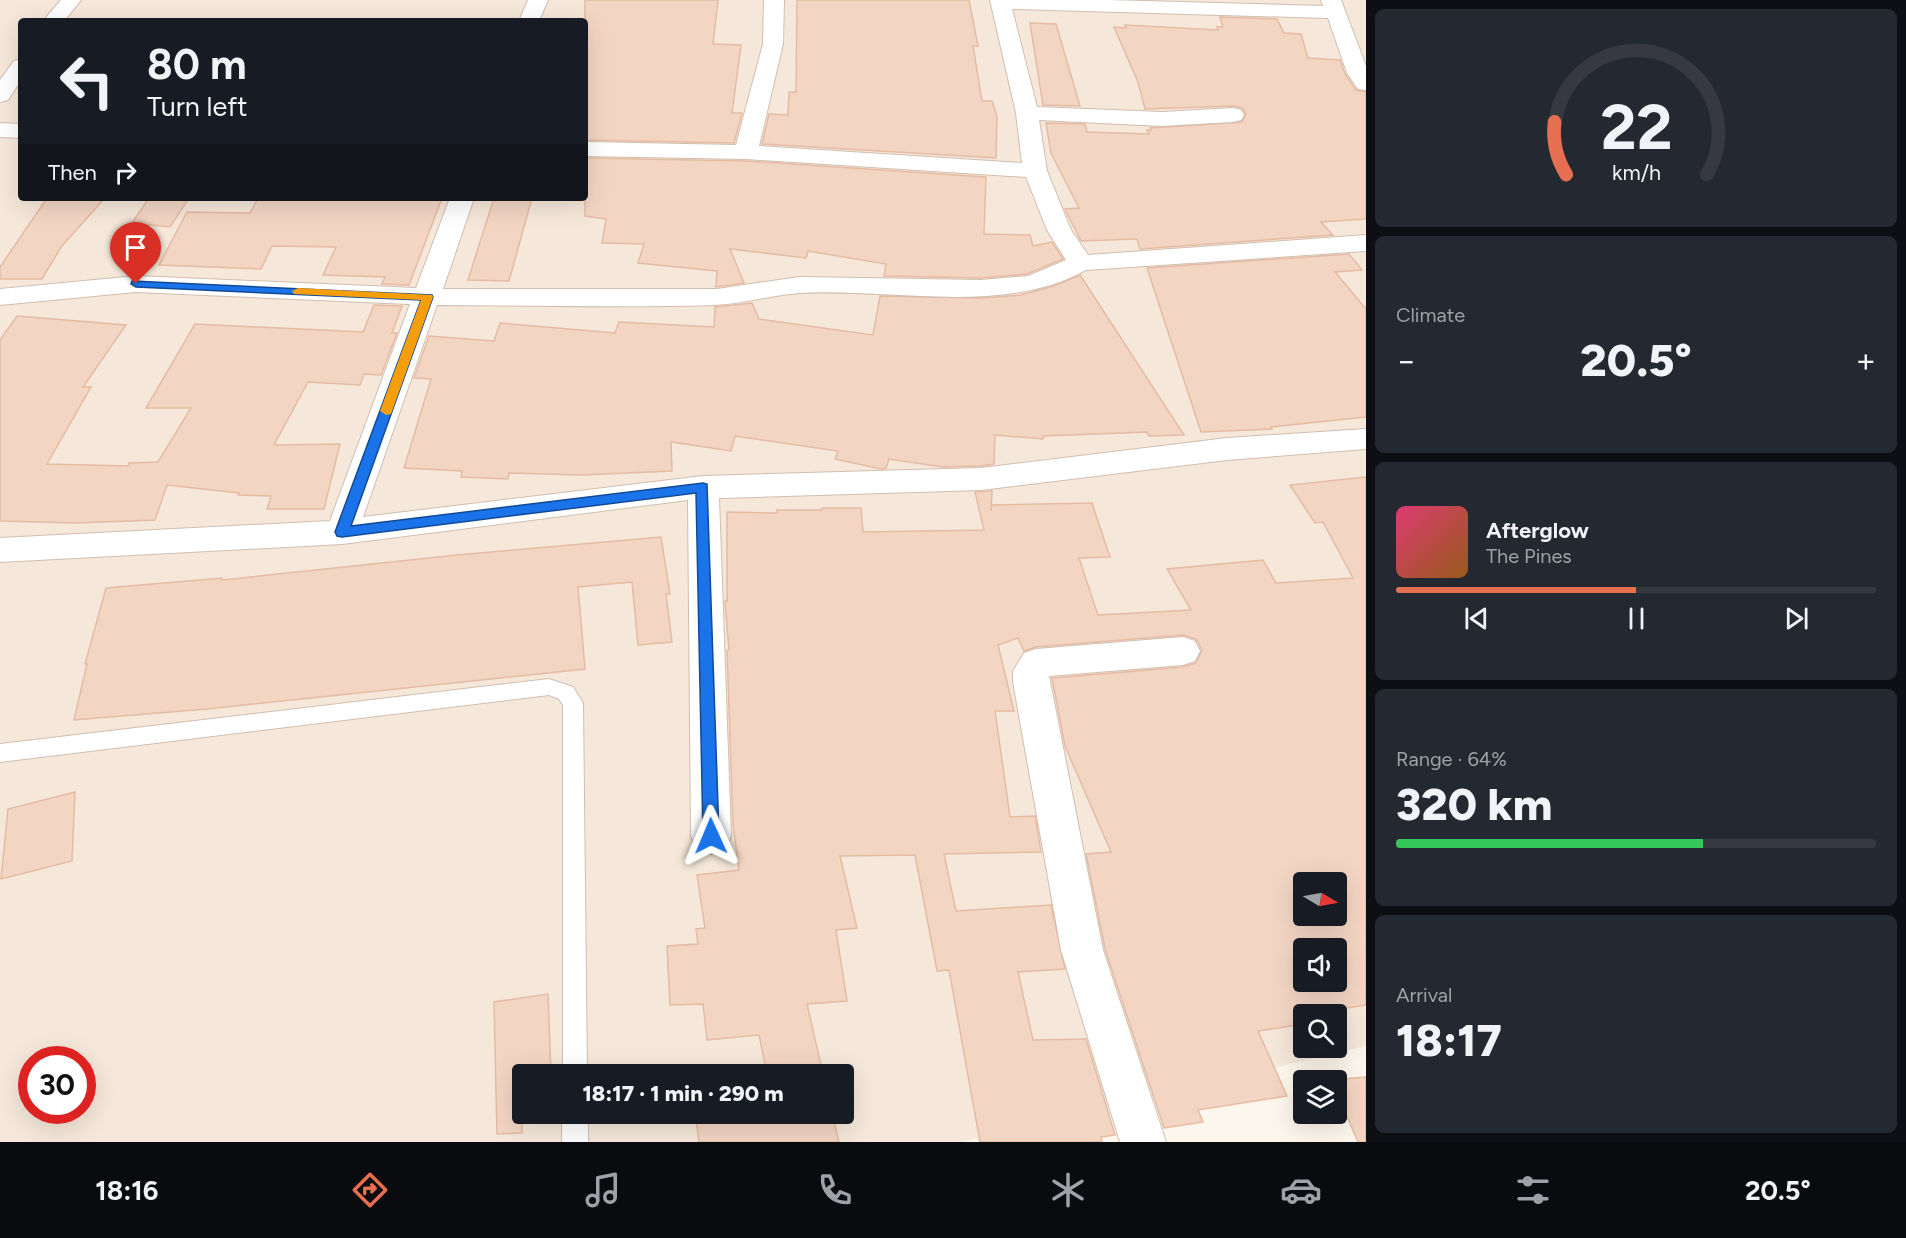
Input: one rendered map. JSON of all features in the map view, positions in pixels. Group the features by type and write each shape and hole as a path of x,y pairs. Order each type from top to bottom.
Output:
{"street":[{"path":"56,18 71,0"},
{"path":"530,18 538,0"},
{"path":"746,152 773,44 774,0"},
{"path":"1080,263 1059,230 1035,171 1027,113 1000,1 1333,6 1358,73 1366,84"},
{"path":"1342,32 1366,33"},
{"path":"0,95 18,69"},
{"path":"1027,113 1162,119 1233,115"},
{"path":"0,130 18,131"},
{"path":"588,149 746,152 1035,171"},
{"path":"342,532 461,201"},
{"path":"0,297 136,284 428,297 717,297 799,285 981,288 1031,284 1062,273 1080,263 1366,243"},
{"path":"0,550 342,532 703,487 981,479 1227,449 1366,439"},
{"path":"703,487 711,836"},
{"path":"1143,1142 1082,950 1031,682 1031,671 1036,663 1183,651"}],"lane":[{"path":"0,753 549,687 566,693 573,703 575,1064"},
{"path":"575,1124 575,1142"}],"shaded area":[{"path":"0,0 1366,0 1366,1046 1347,1051 1347,1004 1293,1004 1293,1058 1315,1058 961,1142 0,1142"}],"building":[{"path":"585,0 718,0 713,44 741,45 732,113 742,113 734,143 588,140 588,18 585,18"},
{"path":"797,0 969,0 978,46 973,46 982,101 992,101 997,116 996,158 762,144 769,114 788,115 789,92 796,92"},
{"path":"1220,17 1277,19 1284,33 1301,34 1308,58 1340,60 1345,74 1356,90 1366,92 1366,219 1321,222 1333,235 1140,249 1137,239 1081,241 1065,209 1079,208 1051,153 1046,123 1085,124 1087,132 1149,134 1147,130 1151,130 1150,128 1242,122 1246,114 1242,108 1234,106 1145,109 1138,82 1114,27 1126,28 1125,25 1218,30 1217,27 1223,27"},
{"path":"1030,23 1056,24 1080,106 1043,105"},
{"path":"588,158 746,161 986,177 984,234 1030,235 1033,246 1052,242 1063,259 1027,274 981,278 884,276 886,264 808,251 806,258 730,249 744,283 716,287 717,271 638,263 644,244 602,243 606,219 585,216 585,201 588,201"},
{"path":"45,201 102,201 61,247 42,279 0,279 0,267"},
{"path":"147,201 187,201 170,227 132,223"},
{"path":"256,201 441,201 409,285 382,284 385,277 323,275 336,247 272,246 261,269 159,265 187,212 250,213"},
{"path":"493,201 531,201 509,281 468,280"},
{"path":"1349,254 1362,270 1335,272 1366,309 1366,417 1271,427 1272,429 1201,432 1147,268"},
{"path":"1080,275 1184,435 1149,436 1147,432 1043,436 1043,439 995,435 994,464 981,466 943,467 889,459 886,468 881,469 835,459 838,451 735,436 731,451 671,442 672,471 582,475 509,473 508,479 461,477 462,471 404,468 431,379 414,378 429,336 494,341 500,323 615,333 619,322 714,327 715,307 752,303 759,319 873,335 880,296 983,298 1020,295 1054,286"},
{"path":"374,305 402,306 392,333 397,333 381,375 364,374 360,385 308,382 274,445 340,444 324,509 267,509 271,496 238,495 239,493 167,485 155,520 76,523 0,521 0,340 17,316 126,325 83,387 91,387 47,464 128,466 129,463 158,462 191,408 146,408 195,324 363,332"},
{"path":"1366,477 1366,1005 1347,1008 1347,1004 1293,1004 1293,1026 1258,1031 1287,1096 1198,1110 1203,1122 1164,1128 1105,949 1086,854 1111,852 1065,746 1052,678 1183,667 1196,663 1202,650 1196,639 1184,635 1036,647 1024,651 1018,638 998,645 1014,711 995,711 1010,817 1035,816 1041,852 944,854 956,911 1051,905 1065,969 1018,972 1033,1040 1086,1039 1115,1135 1101,1137 1102,1142 980,1142 949,970 937,971 915,855 840,856 857,928 836,930 847,1001 807,1004 821,1064 765,1064 759,1035 707,1040 703,1004 670,1005 667,946 698,944 696,929 705,928 697,875 739,870 733,824 727,650 729,650 725,601 727,601 727,512 777,513 777,510 861,508 863,532 984,530 975,492 992,491 991,511 992,505 1092,503 1110,557 1079,558 1098,615 1191,610 1167,569 1263,560 1276,583 1353,578 1323,522 1315,523 1290,485"},
{"path":"661,537 670,594 666,594 672,642 638,645 632,582 578,587 585,669 207,709 74,720 87,664 85,664 106,588 222,578 222,580 457,555"},
{"path":"75,792 72,861 1,879 8,809"},
{"path":"548,994 551,1064 512,1064 512,1124 522,1124 522,1133 497,1134 494,1002"},
{"path":"1366,1077 1366,1142 1358,1142 1347,1116 1347,1079"},
{"path":"697,1124 835,1124 839,1142 699,1142"}],"slow traffic":[{"path":"298,291 428,297 386,411"}],"route":[{"path":"136,284 428,297 342,532 703,487 711,836"}]}
